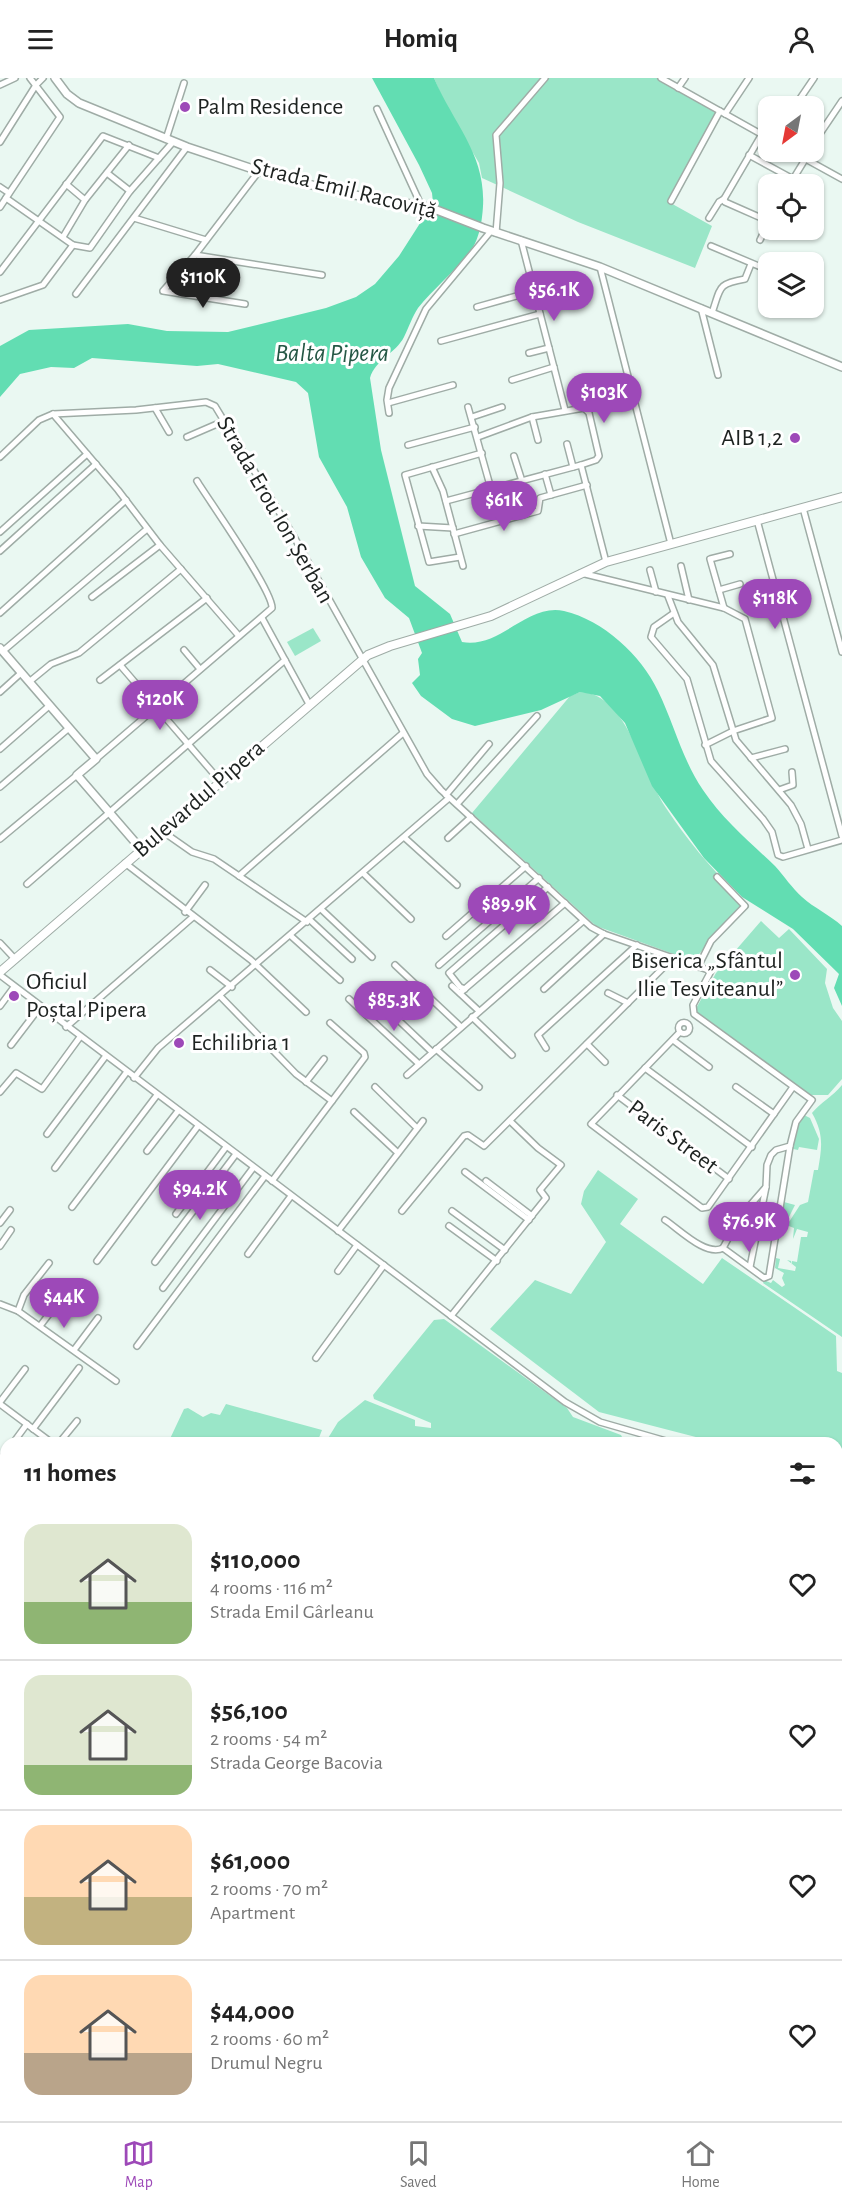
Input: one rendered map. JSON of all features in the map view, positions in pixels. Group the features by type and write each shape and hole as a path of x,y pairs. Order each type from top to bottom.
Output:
{"main road":[{"path":"579,573 606,562 842,497"},
{"name":"Bulevardul Pipera","path":"0,974 141,849 362,660 377,650 491,616 579,573"}],"street":[{"path":"0,85 15,78"},
{"path":"0,207 60,117 30,78"},
{"path":"0,142 36,85 43,78"},
{"name":"Strada Emil Racoviță","path":"55,78 67,94 79,103 187,147 259,171 342,193 429,207 494,232 600,267 842,367"},
{"path":"389,413 387,403 394,375 421,317 494,232 500,183 496,135 545,78"},
{"path":"678,88 685,78"},
{"path":"671,201 723,113 749,78"},
{"path":"802,96 814,78"},
{"path":"665,79 758,132"},
{"path":"0,187 7,196 73,244 90,248 130,191 159,158 170,140 184,83"},
{"path":"824,128 842,101"},
{"path":"376,109 421,205"},
{"path":"0,272 103,136 159,158"},
{"path":"709,218 718,202 724,198 758,140"},
{"path":"63,237 85,200 129,145"},
{"path":"76,294 187,147"},
{"path":"749,155 779,174"},
{"path":"812,162 842,178"},
{"path":"245,304 164,292 259,171"},
{"path":"107,174 130,191"},
{"path":"66,184 85,200"},
{"path":"724,198 725,202 758,217"},
{"path":"134,218 206,240"},
{"path":"521,240 566,410"},
{"path":"0,300 43,285 73,244"},
{"path":"711,246 758,266"},
{"path":"195,255 322,275"},
{"path":"712,313 723,285 729,280 745,279 751,264"},
{"path":"600,267 671,544"},
{"path":"477,307 534,291"},
{"path":"701,308 718,375"},
{"path":"441,341 540,314"},
{"path":"529,353 549,348"},
{"path":"512,380 554,367"},
{"path":"387,403 453,385"},
{"name":"Strada Erou Ion Șerban","path":"0,457 39,420 53,414 211,403 293,535 427,774 447,796 526,866 583,921 604,934 713,972 693,1005 694,1014"},
{"path":"468,406 491,489"},
{"path":"472,417 501,407"},
{"path":"155,408 170,432"},
{"path":"446,501 581,465 596,460 599,456 589,413 584,408 532,417 478,436"},
{"path":"53,414 126,500 160,545 239,636"},
{"path":"532,417 538,440"},
{"path":"187,437 224,421"},
{"path":"408,445 475,427"},
{"path":"567,444 573,467"},
{"path":"460,557 429,562 405,475 482,453"},
{"path":"0,532 87,454"},
{"path":"514,456 522,481"},
{"path":"0,551 96,464"},
{"path":"581,465 606,562"},
{"path":"432,467 446,501 463,566"},
{"path":"545,474 551,495"},
{"path":"0,839 273,607 257,576 197,481"},
{"path":"454,534 538,511 539,499 587,485"},
{"path":"0,613 126,500"},
{"path":"803,508 842,652"},
{"path":"674,613 654,627 651,637 687,679 711,761 768,826 778,855 783,857 842,838 757,520"},
{"path":"418,526 453,528"},
{"path":"0,661 3,652 147,529"},
{"path":"92,597 160,545"},
{"path":"724,608 710,559 730,554"},
{"path":"681,566 689,600"},
{"path":"592,567 595,577"},
{"path":"29,682 51,664 79,653 181,569"},
{"path":"650,570 656,592"},
{"path":"579,573 724,608 745,619 772,714 769,721 734,731 705,745"},
{"path":"719,590 740,584"},
{"path":"668,596 678,622 713,665 736,740 779,790 796,814 808,849"},
{"path":"100,680 207,598"},
{"path":"262,618 309,704"},
{"path":"184,650 200,669"},
{"path":"3,652 96,759"},
{"path":"27,884 285,660"},
{"path":"120,665 220,781"},
{"path":"0,692 21,673"},
{"path":"0,749 49,706"},
{"path":"457,804 537,716"},
{"path":"0,787 69,728"},
{"path":"239,876 403,733"},
{"path":"134,1078 158,1047 322,910 405,837 447,796 489,744"},
{"path":"751,758 785,749"},
{"path":"779,790 794,785 792,772"},
{"path":"77,775 141,849"},
{"path":"448,838 471,817"},
{"path":"162,831 192,852 210,857 309,921 352,959"},
{"path":"405,837 457,885"},
{"path":"125,863 185,912 256,965 306,1012"},
{"path":"446,936 526,866"},
{"path":"363,874 411,919"},
{"path":"698,967 711,941 745,906 717,877"},
{"path":"439,965 539,878"},
{"path":"185,912 205,885"},
{"path":"479,1011 449,973 548,887"},
{"path":"463,991 565,903"},
{"path":"322,910 372,957"},
{"path":"66,1027 193,917"},
{"path":"407,1075 583,921"},
{"path":"544,989 604,934"},
{"path":"291,936 340,980"},
{"path":"0,943 15,959"},
{"path":"546,1048 538,1035 636,945"},
{"path":"402,1211 464,1136 468,1135 483,1147 673,958"},
{"path":"395,964 461,1027"},
{"path":"210,970 231,987"},
{"path":"0,974 126,1073 584,1414 600,1422 652,1437"},
{"path":"452,986 463,991"},
{"path":"0,1006 14,987"},
{"path":"608,993 628,1003"},
{"path":"372,995 434,1051 479,1087"},
{"path":"220,996 306,1082 332,1101"},
{"path":"349,999 419,1064"},
{"path":"11,1045 40,1007"},
{"path":"665,1220 698,1244 714,1250 723,1248 764,1278 769,1276 796,1122 813,1102 793,1087 694,1014 687,1024 680,1025 680,1032 673,1040 591,1124 705,1209 729,1179 793,1087"},
{"path":"472,1017 512,1055"},
{"path":"272,1181 365,1056 330,1023"},
{"path":"0,1092 16,1073 42,1089 80,1037"},
{"path":"673,1040 709,1067"},
{"path":"587,1044 605,1062"},
{"path":"47,1134 105,1057"},
{"path":"306,1082 324,1059"},
{"path":"645,1068 752,1147"},
{"path":"55,1168 126,1073"},
{"path":"375,1087 417,1128"},
{"path":"736,1087 774,1114"},
{"path":"72,1207 157,1095"},
{"name":"Paris Street","path":"617,1095 729,1179"},
{"path":"147,1151 178,1111"},
{"path":"354,1112 398,1153"},
{"path":"338,1231 423,1120"},
{"path":"451,1316 546,1198 540,1190 561,1163 538,1148 510,1120"},
{"path":"97,1261 198,1126"},
{"path":"750,1267 766,1187 767,1165 771,1155 790,1146"},
{"path":"176,1214 226,1147"},
{"path":"155,1262 236,1154"},
{"path":"163,1288 254,1168"},
{"path":"465,1172 530,1218"},
{"path":"137,1346 265,1176"},
{"path":"486,1181 530,1218"},
{"path":"723,1248 739,1218 766,1187"},
{"path":"248,1254 291,1196"},
{"path":"0,1223 10,1210"},
{"path":"452,1212 505,1250"},
{"path":"449,1226 497,1261"},
{"path":"0,1246 11,1230"},
{"path":"338,1271 357,1245"},
{"path":"18,1311 24,1295 49,1263"},
{"path":"315,1358 384,1265"},
{"path":"40,1326 65,1293"},
{"path":"0,1304 18,1311 116,1381"},
{"path":"74,1350 98,1318"},
{"path":"33,1429 79,1368"},
{"path":"25,1369 1,1406 43,1437"},
{"path":"64,1437 77,1421"},
{"path":"18,1437 27,1425"}],"shaded area":[{"path":"434,78 658,78 716,113 667,201 712,226 695,268 578,222 482,178 479,163 447,109"},
{"path":"313,628 321,641 295,656 287,642"},
{"path":"580,692 596,696 610,705 622,720 666,808 699,852 737,893 735,897 741,902 740,908 693,961 596,926 472,813 570,696"},
{"path":"761,921 779,938 789,929 827,969 825,983 833,1008 842,1021 842,1079 828,1095 806,1095 694,1012 716,973"},
{"path":"842,1085 842,1337 763,1283 764,1280 771,1283 773,1280 782,1287 785,1285 782,1278 784,1273 775,1268 776,1258 780,1259 778,1268 795,1271 796,1267 792,1261 797,1262 801,1237 807,1237 808,1232 797,1229 793,1239 794,1228 781,1223 784,1202 795,1205 787,1221 789,1222 800,1205 808,1202 814,1170 818,1170 821,1147 819,1128 812,1113"},
{"path":"804,1115 810,1118 819,1139 817,1150 799,1147 798,1150 793,1149 797,1126"},
{"path":"598,1170 638,1199 620,1224 703,1284 722,1258 836,1336 837,1371 842,1373 842,1437 696,1437 599,1412 490,1329 535,1280 571,1294 606,1242 581,1204 584,1191"},
{"path":"444,1319 567,1408 573,1417 622,1437 329,1437 338,1422 365,1400 415,1420 415,1426 431,1428 431,1423 374,1399 373,1395 434,1320"},
{"path":"226,1404 322,1430 319,1437 171,1437 184,1409 188,1408 203,1417 211,1413 220,1415"}],"water":[{"name":"Balta Pipera","path":"372,78 434,78 469,144 481,178 483,196 481,224 473,247 418,308 400,343 376,366 370,378 381,450 415,586 450,614 462,642 489,639 525,619 551,610 564,611 593,622 631,652 658,691 689,766 711,801 802,897 842,926 842,1006 834,988 839,974 793,929 742,897 704,858 652,786 625,723 600,696 580,692 541,710 475,726 452,719 421,696 412,683 420,675 418,659 422,653 409,618 385,598 361,557 347,507 319,457 308,393 296,382 218,364 197,366 92,358 74,368 51,367 20,374 0,397 0,346 29,330 128,324 167,331 228,332 326,308 356,297 375,284 399,256 433,203 432,193 419,165"}],"place":[{"name":"Palm Residence","path":"185,107"},
{"name":"AIB 1,2","path":"795,438"},
{"name":"Biserica „Sfântul Ilie Tesviteanul”","path":"795,975"},
{"name":"Oficiul Poștal Pipera","path":"14,996"},
{"name":"Echilibria 1","path":"179,1043"}]}
